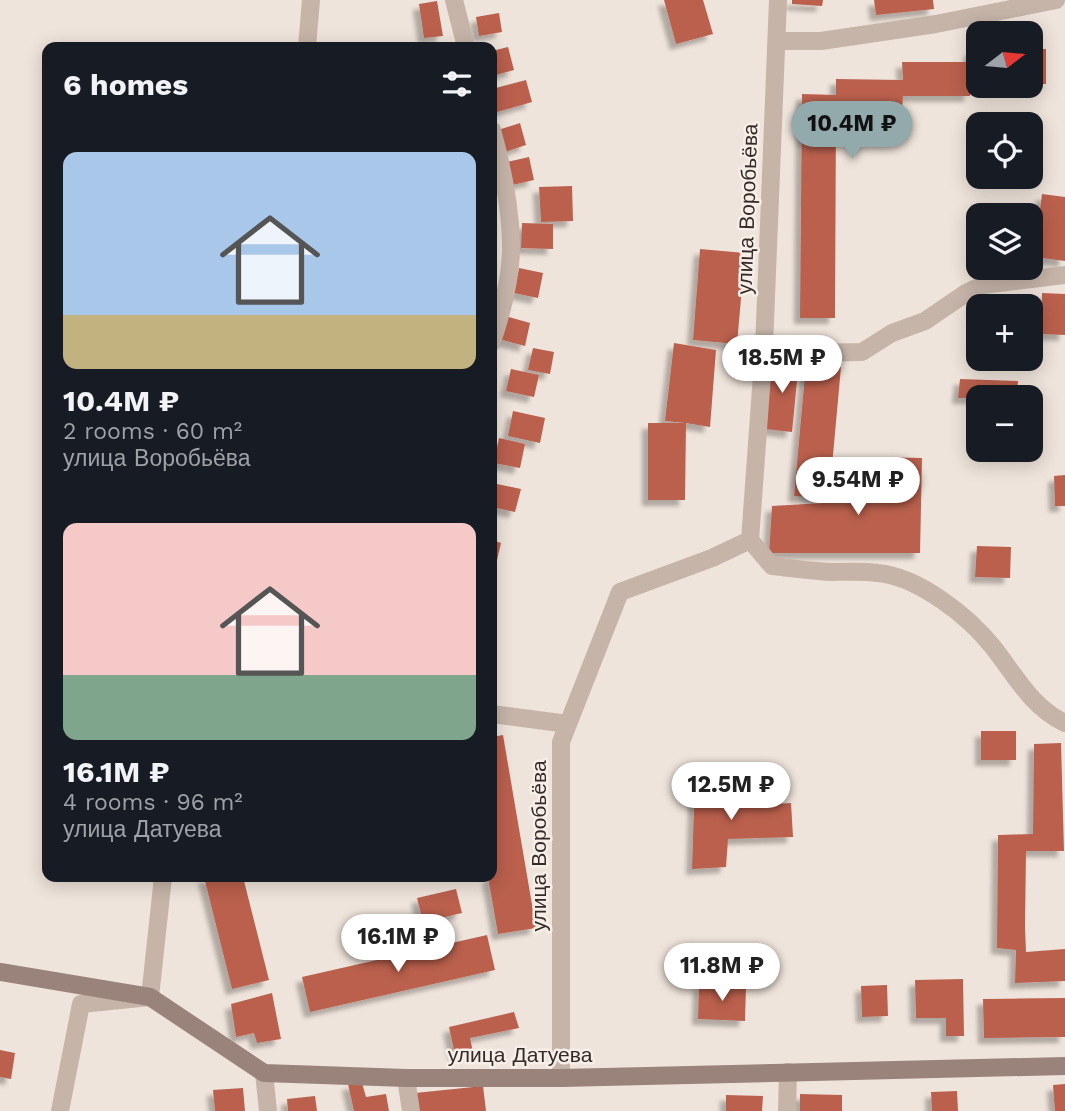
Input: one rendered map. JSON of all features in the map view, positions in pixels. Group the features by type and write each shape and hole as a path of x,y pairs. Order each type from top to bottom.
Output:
{"street":[{"path":"307,42 311,0"},
{"path":"454,0 465,42"},
{"name":"улица Воробьёва","path":"561,1078 561,742 621,592 712,558 750,540 764,347 778,0"},
{"path":"776,41 821,41 936,24 1056,0"},
{"path":"497,154 506,196 511,243 509,271 497,321"},
{"path":"764,347 815,353 862,352 892,333 925,321 966,293 983,285 1065,275"},
{"path":"750,540 772,566 827,572 880,573 912,583 936,597 983,635 1047,715 1065,723"},
{"path":"497,716 568,724"},
{"path":"150,997 162,882"},
{"path":"0,972 150,997 264,1073 268,1111"},
{"path":"60,1111 81,1004 150,997"},
{"name":"улица Датуева","path":"264,1073 406,1078 561,1078 1065,1066"},
{"path":"787,1111 788,1072"},
{"path":"406,1078 411,1111"}],"building":[{"path":"664,0 703,0 713,34 676,44"},
{"path":"792,0 823,0 822,6 792,4"},
{"path":"874,0 933,0 934,9 876,15"},
{"path":"437,1 443,36 424,38 419,4"},
{"path":"499,13 502,32 479,36 476,17"},
{"path":"508,47 514,70 497,75 497,50"},
{"path":"1043,49 1046,49 1046,84 1043,84"},
{"path":"902,62 966,62 966,96 903,96 902,111 836,110 835,318 800,318 802,94 836,95 836,79 903,80"},
{"path":"526,80 532,102 497,112 497,88"},
{"path":"520,123 526,145 505,152 498,130"},
{"path":"529,157 534,180 512,185 507,162"},
{"path":"572,186 573,221 541,222 539,187"},
{"path":"1042,194 1065,197 1065,261 1043,258 1043,203 1041,203"},
{"path":"522,223 553,224 553,249 521,248"},
{"path":"700,249 745,253 737,344 693,340"},
{"path":"519,268 543,273 538,298 514,293"},
{"path":"1042,294 1065,294 1065,335 1043,334"},
{"path":"505,316 530,323 525,346 499,339"},
{"path":"674,343 716,350 710,427 665,421"},
{"path":"533,348 554,352 550,374 528,370"},
{"path":"772,358 799,361 792,432 765,429"},
{"path":"806,364 841,367 829,499 794,496"},
{"path":"511,369 539,375 534,397 506,391"},
{"path":"960,379 1018,381 1018,385 966,385 966,398 958,398"},
{"path":"513,411 545,418 540,443 508,436"},
{"path":"648,423 686,423 685,500 648,500"},
{"path":"499,438 525,444 520,468 497,464"},
{"path":"874,457 922,458 920,553 769,553 772,506 874,500"},
{"path":"1065,475 1065,506 1055,506 1054,476"},
{"path":"497,484 521,489 515,512 497,508"},
{"path":"497,542 501,543 497,560"},
{"path":"977,546 1011,547 1010,578 975,577"},
{"path":"981,731 1016,731 1016,760 981,760"},
{"path":"503,735 536,928 498,934 489,882 497,882 497,736"},
{"path":"1061,743 1064,851 1026,851 1025,927 1026,952 1065,949 1065,981 1015,983 1016,950 997,948 998,835 1033,834 1034,744"},
{"path":"728,776 728,807 791,803 793,837 728,839 726,867 692,869 695,777"},
{"path":"205,882 244,882 269,980 232,989"},
{"path":"456,889 462,913 423,922 417,898"},
{"path":"487,935 495,970 310,1012 302,977"},
{"path":"963,979 964,1036 946,1036 946,1018 916,1018 915,980"},
{"path":"699,984 746,986 745,1021 698,1019"},
{"path":"887,985 888,1016 862,1017 861,986"},
{"path":"272,993 281,1039 257,1043 254,1033 236,1037 231,1004"},
{"path":"1065,998 1065,1037 984,1038 983,999"},
{"path":"514,1012 519,1028 470,1038 473,1052 455,1055 449,1027"},
{"path":"0,1050 15,1053 11,1079 0,1077"},
{"path":"362,1083 366,1097 386,1094 389,1111 354,1111 348,1084"},
{"path":"1065,1084 1065,1111 1055,1111 1053,1085"},
{"path":"483,1086 486,1111 417,1111 415,1093"},
{"path":"243,1088 245,1111 215,1111 213,1090"},
{"path":"957,1091 958,1111 932,1111 931,1092"},
{"path":"800,1094 842,1095 842,1111 800,1111"},
{"path":"726,1095 763,1096 762,1111 726,1111"},
{"path":"315,1096 317,1111 288,1111 287,1099"}]}
